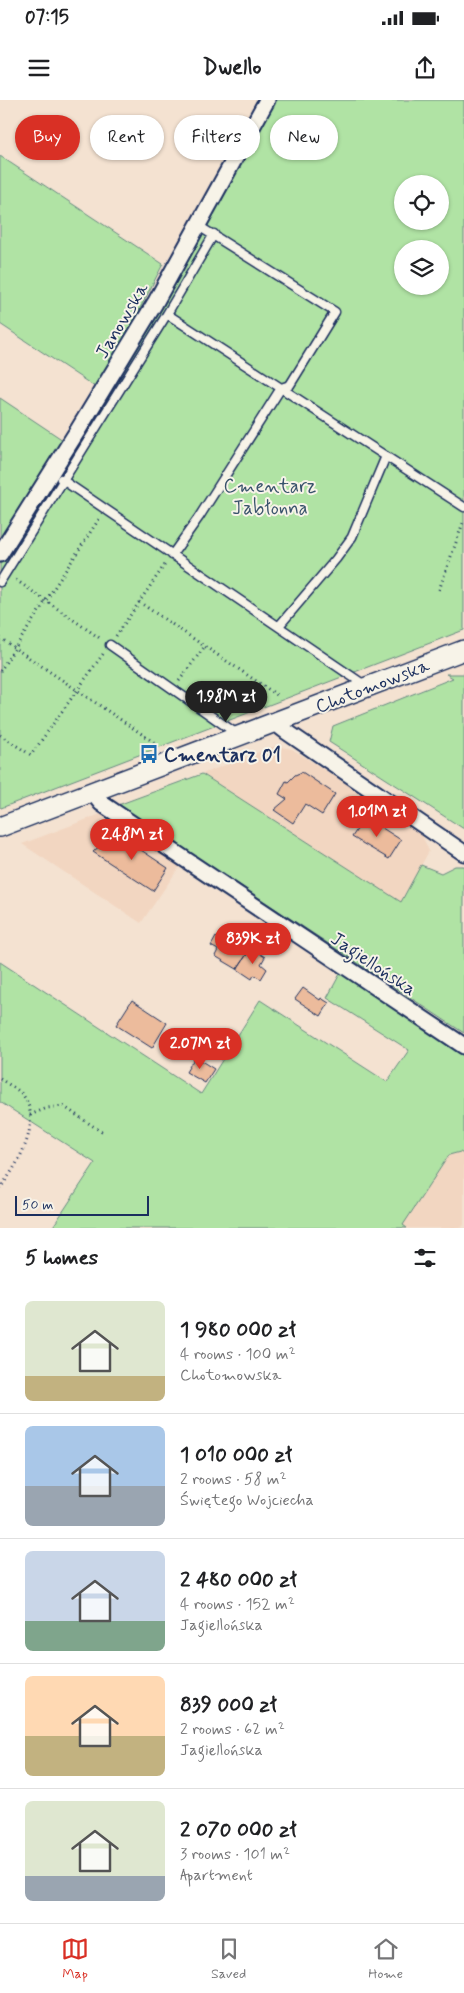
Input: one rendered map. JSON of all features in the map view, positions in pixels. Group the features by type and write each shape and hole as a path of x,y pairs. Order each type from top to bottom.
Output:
{"street":[{"name":"Janowska","path":"0,554 58,476 267,100"},
{"name":"Chotomowska","path":"0,827 464,650"},
{"path":"274,722 464,853"},
{"name":"Jagiellońska","path":"92,792 101,803 464,1046"}],"lane":[{"path":"172,555 199,517 281,388 290,385 335,312 197,225"},
{"path":"0,582 58,476 167,314 214,234"},
{"path":"167,314 464,507"},
{"path":"279,626 336,559 352,537 386,456"},
{"path":"58,476 368,687"},
{"path":"110,645 239,736"}],"path":[{"path":"0,672 47,602 105,509"},
{"path":"439,590 464,520"},
{"path":"0,735 31,755 172,555"},
{"path":"6,573 110,645"},
{"path":"139,602 277,695"},
{"path":"0,638 155,743"},
{"path":"173,689 205,646"},
{"path":"0,1079 20,1092 30,1115 30,1129 24,1147 0,1188"},
{"path":"30,1115 47,1108 63,1106 102,1132"}],"shaded area":[{"path":"275,746 292,749 420,831 429,851 401,903 202,774"},
{"path":"101,814 180,866 141,923 22,844"},
{"path":"460,1152 464,1154 464,1225 461,1228 407,1228 402,1225 449,1155"}],"green space":[{"name":"Cmentarz Jabłonna","path":"277,100 464,100 464,630 1,808 0,564 86,428 242,160 260,160 260,129"},
{"path":"0,156 163,264 127,334 95,387 0,324"},
{"path":"0,398 63,440 0,542"},
{"path":"446,674 464,674 464,829 329,742 333,726 453,678"},
{"path":"202,774 401,902 421,865 441,873 455,866 464,866 464,1033 118,805"},
{"path":"0,962 201,1094 260,1000 387,1082 409,1050 327,998 341,972 464,1056 464,1154 460,1152 449,1155 403,1225 407,1228 52,1228 95,1163 0,1102"}],"building":[{"path":"302,772 335,794 322,815 305,804 293,823 274,810 287,799 279,794 286,781 288,782 295,775"},
{"path":"365,817 401,840 389,859 352,837"},
{"path":"120,836 168,868 153,891 93,852 106,840"},
{"path":"230,934 251,948 237,969 215,956 218,950 211,946 216,937 224,942"},
{"path":"251,948 265,957 261,964 267,969 261,979 254,975 252,979 237,969"},
{"path":"303,988 320,1000 321,998 329,1003 321,1016 295,999"},
{"path":"132,1000 167,1023 152,1048 116,1025"},
{"path":"195,1057 214,1069 205,1083 186,1072"}],"place":[{"name":"Cmentarz 01","path":"149,754"}]}
